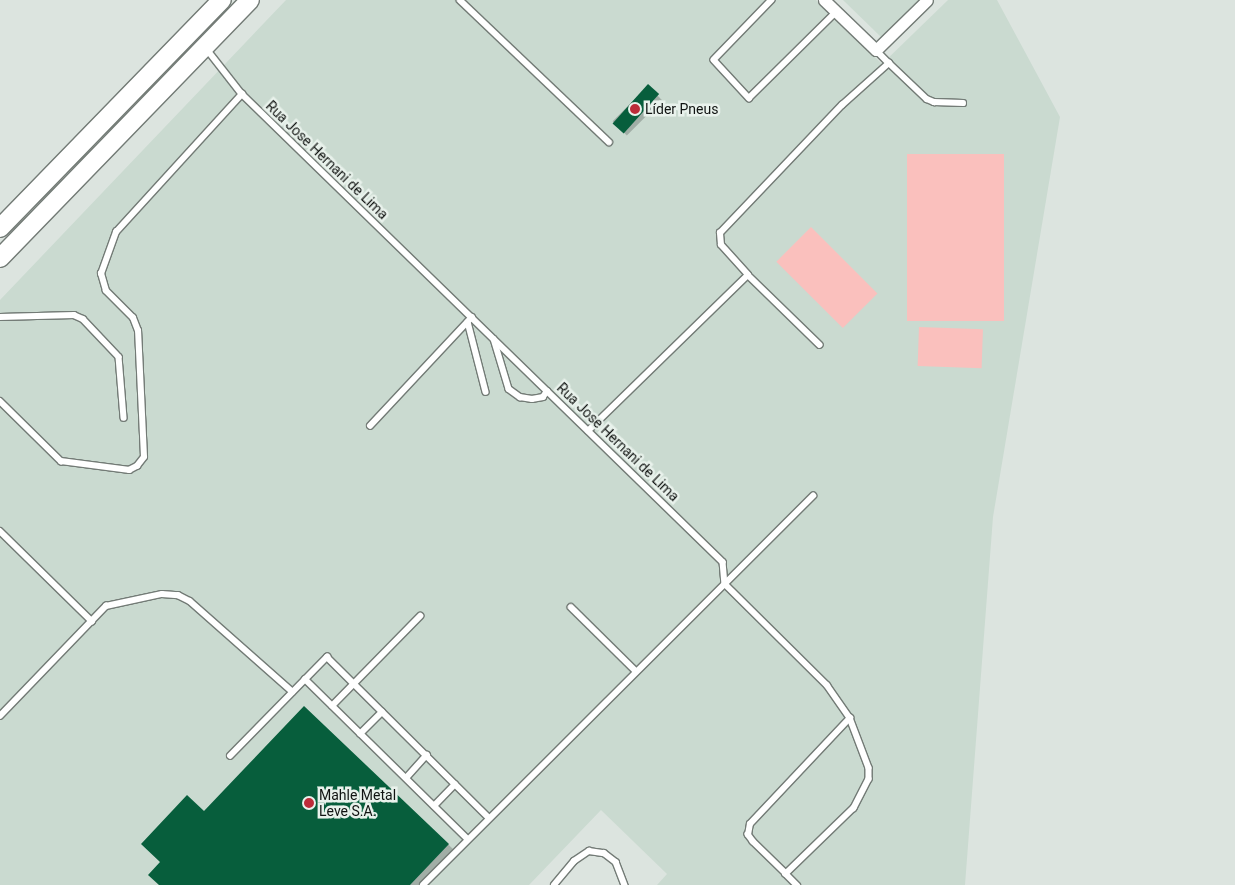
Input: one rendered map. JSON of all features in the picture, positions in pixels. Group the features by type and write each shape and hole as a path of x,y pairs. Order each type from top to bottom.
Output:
{"highway":[{"path":"0,258 250,0"},
{"path":"3,223 220,1"}],"street":[{"path":"824,0 876,50 927,0"}],"lane":[{"path":"460,0 609,142"},
{"path":"772,0 714,60 750,98 836,12"},
{"name":"Rua Jose Hernani de Lima","path":"205,46 242,94 470,319 494,337 723,562 725,584"},
{"path":"876,50 927,99 934,102 963,103"},
{"path":"820,346 748,275 721,245 720,233 842,105 889,63"},
{"path":"0,402 60,461 129,470 137,466 144,457 138,332 133,318 106,291 101,274 116,232 242,94"},
{"path":"588,431 748,275"},
{"path":"0,317 74,315 83,319 119,357 124,418"},
{"path":"470,319 486,392"},
{"path":"370,426 470,319"},
{"path":"494,337 509,389 520,397 532,399 543,397 547,391"},
{"path":"423,885 813,496"},
{"path":"0,531 92,621"},
{"path":"725,584 827,685 850,718 869,768 864,792 854,808 786,874"},
{"path":"0,716 106,606 162,594 178,595 190,601 293,692"},
{"path":"571,607 636,671"},
{"path":"332,706 420,616"},
{"path":"230,756 327,657 489,818"},
{"path":"306,679 468,839"},
{"path":"360,734 382,712"},
{"path":"797,885 753,842 748,835 750,824 850,718"},
{"path":"406,778 426,755"},
{"path":"434,806 455,784"},
{"path":"554,885 574,861 589,851 604,853 616,862 625,885"}],"shaded area":[{"path":"286,0 816,0 882,64 948,0 997,0 1060,117 993,517 965,885 657,885 667,874 601,810 529,885 0,885 0,300"},
{"path":"843,0 919,0 881,37"},
{"path":"907,154 1004,154 1004,321 907,321"},
{"path":"811,227 877,293 843,328 776,262"},
{"path":"919,327 983,329 982,368 918,366"}],"building":[{"name":"Líder Pneus","path":"648,84 659,94 624,133 613,123"},
{"name":"Mahle Metal Leve S.A.","path":"304,706 449,844 410,885 159,885 148,875 160,862 141,844 187,795 204,811"}],"place":[{"name":"Líder Pneus","path":"635,109"},
{"name":"Mahle Metal Leve S.A.","path":"309,803"}]}
